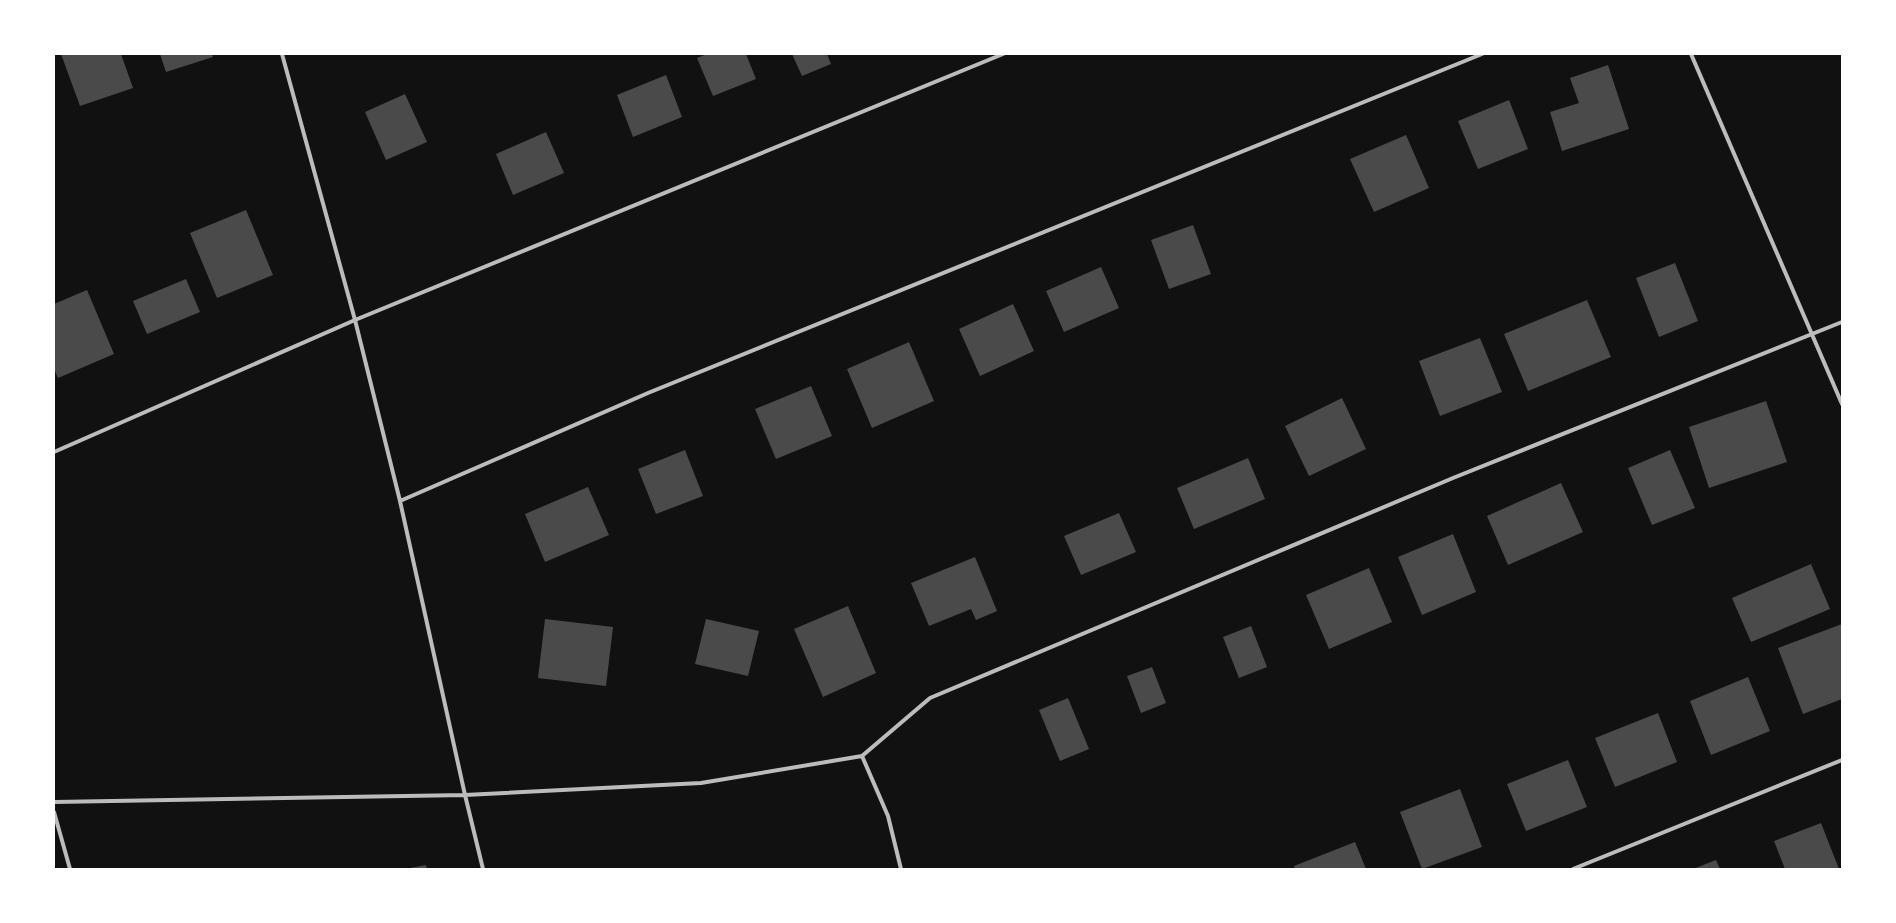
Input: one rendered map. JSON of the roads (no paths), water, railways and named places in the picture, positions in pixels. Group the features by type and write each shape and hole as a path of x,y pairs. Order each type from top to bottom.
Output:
{"street":[{"path":"282,54 355,320 400,501 465,795 483,869"},
{"path":"54,452 355,320 1003,54"},
{"path":"400,501 648,393 1482,54"},
{"path":"1691,54 1842,404"},
{"path":"54,802 465,795 701,783 862,756 930,698 1453,478 1842,322"},
{"path":"862,756 888,816 901,869"},
{"path":"1573,869 1842,760"},
{"path":"54,812 70,869"}]}
